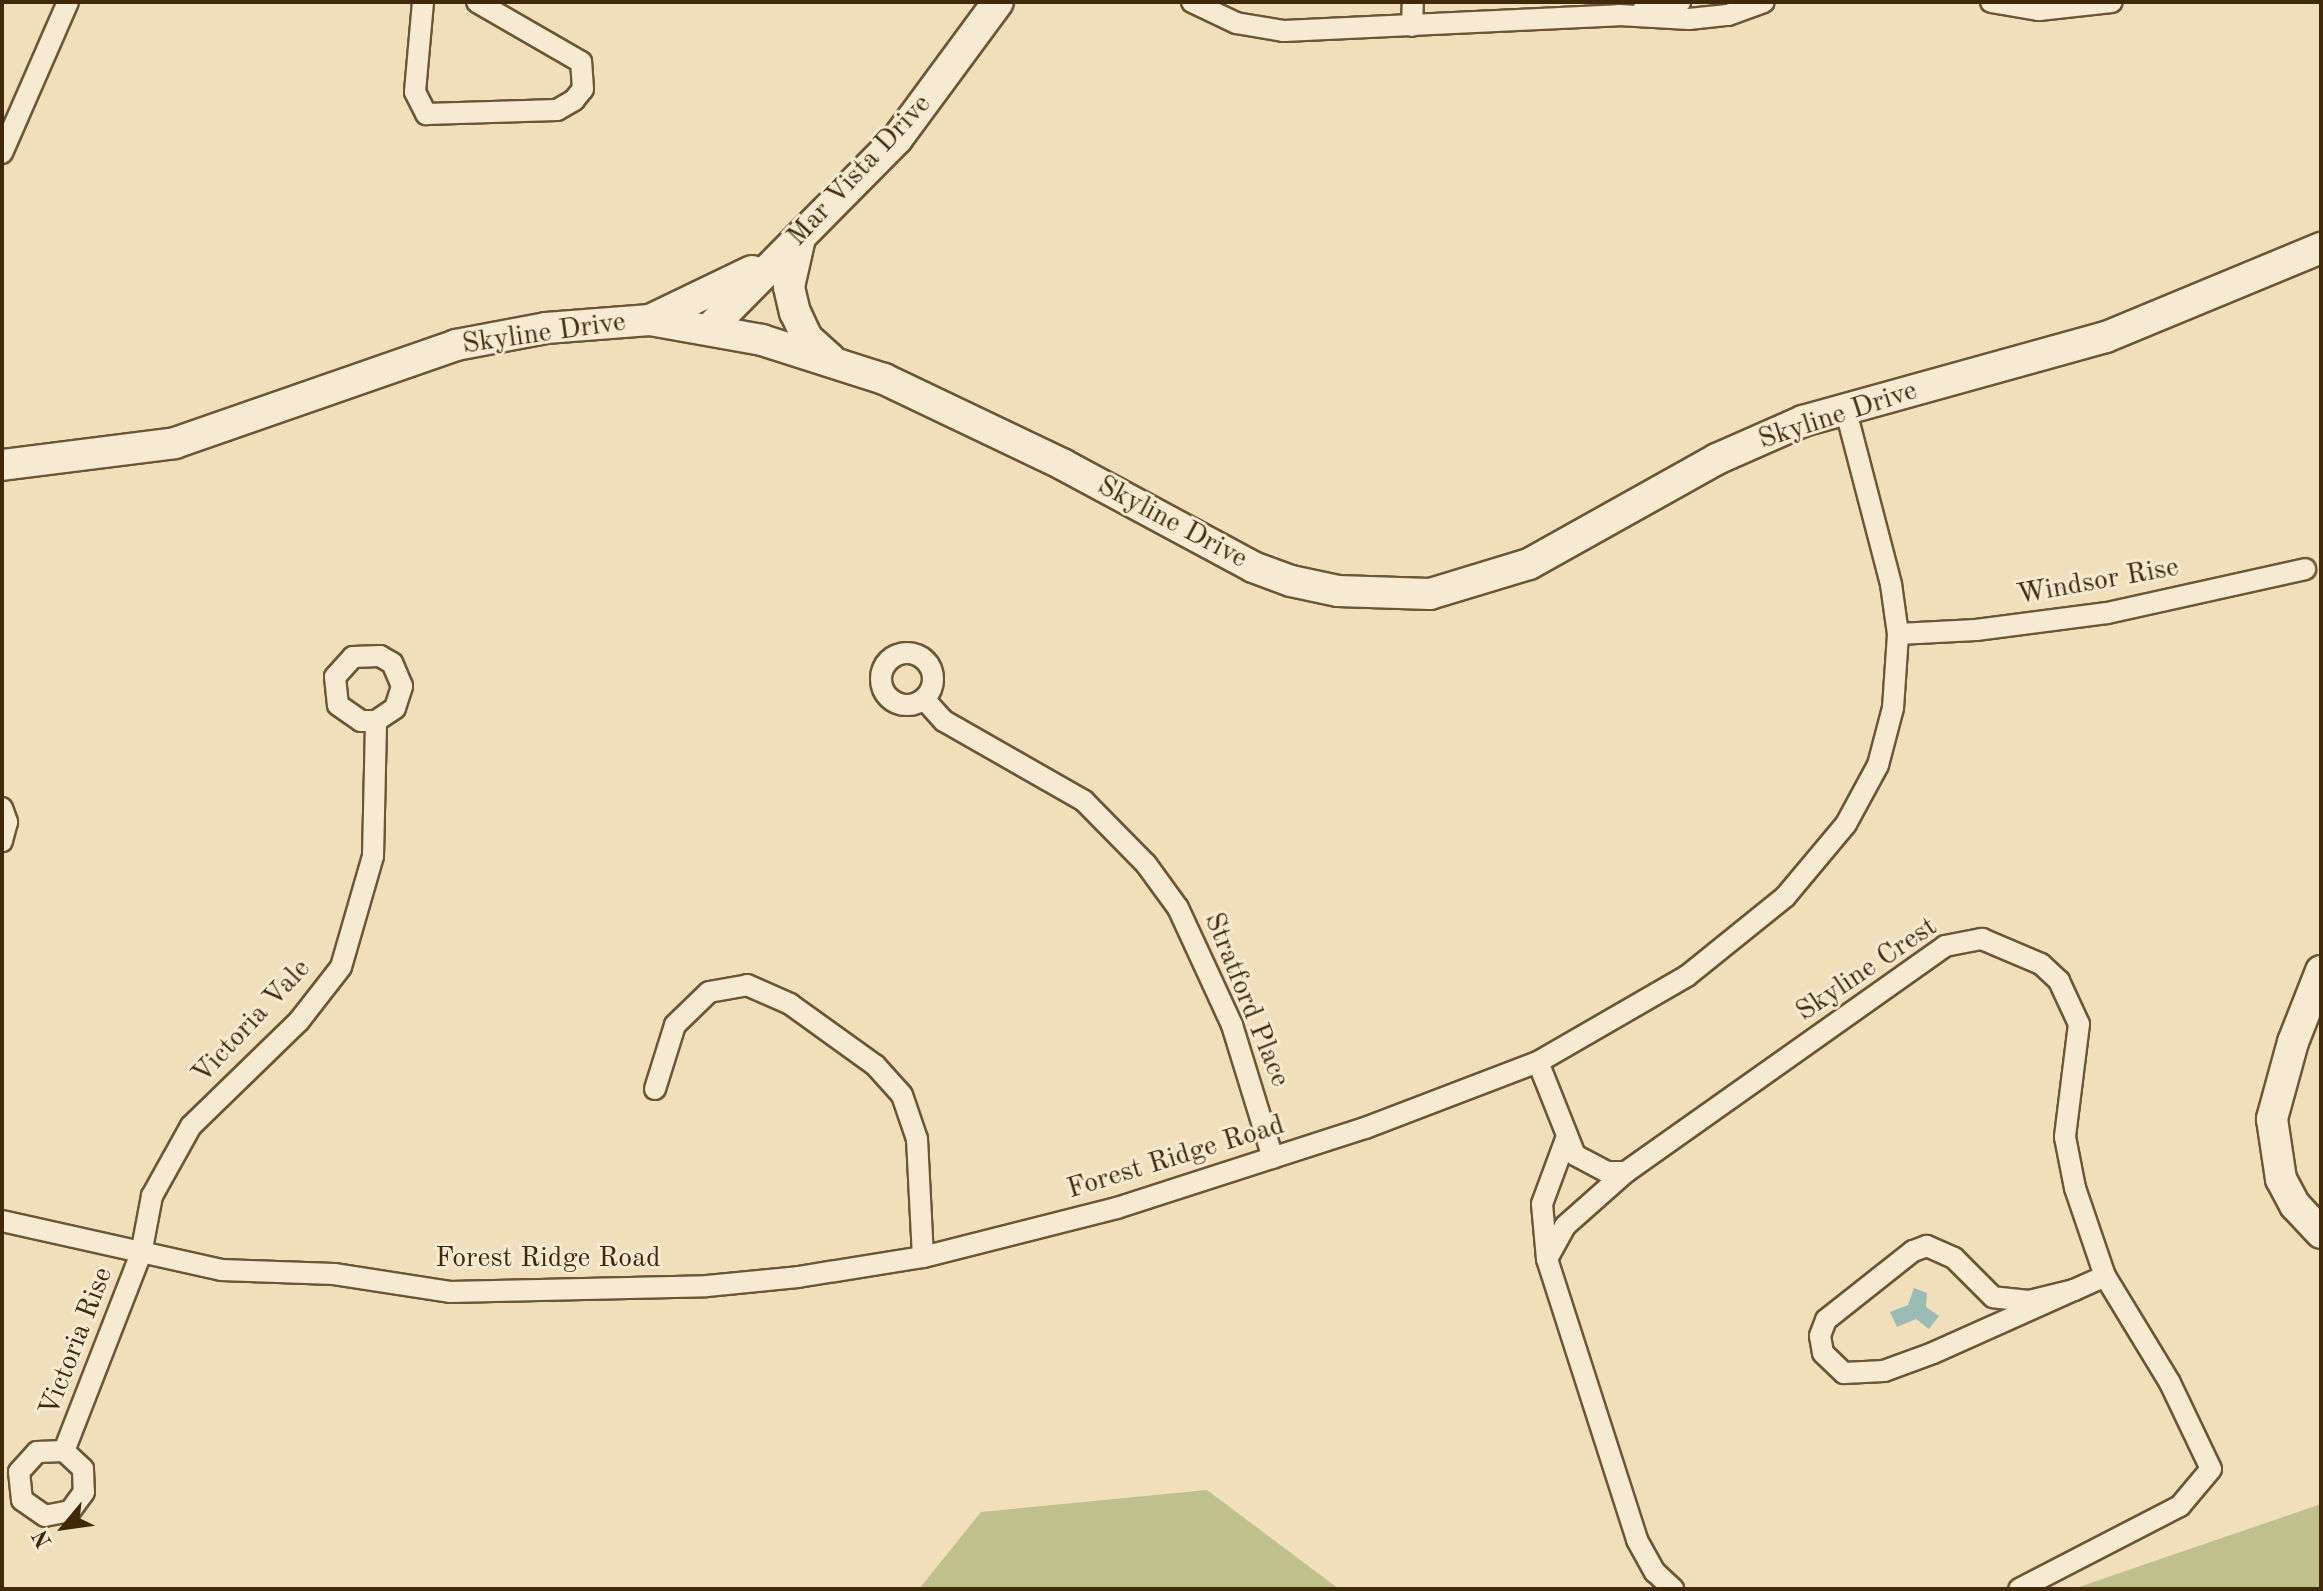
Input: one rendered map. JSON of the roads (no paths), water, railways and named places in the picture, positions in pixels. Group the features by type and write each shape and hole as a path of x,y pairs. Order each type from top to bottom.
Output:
{"street":[{"path":"2,153 68,2"},
{"path":"423,2 415,92 426,114 557,110 574,100 583,89 581,62 477,2"},
{"name":"Mar Vista Drive","path":"709,329 897,139 998,2"},
{"path":"1192,2 1236,23 1284,31 1619,15 1711,18 1764,2"},
{"path":"1412,26 1413,2"},
{"path":"1619,15 1680,2"},
{"path":"1991,2 2047,5 2112,2"},
{"path":"650,320 732,283 800,238"},
{"path":"800,238 790,275 795,312 807,338 831,360"},
{"name":"Skyline Drive","path":"2,465 175,443 456,345 546,328 650,320 709,329 831,360 884,379 1062,464 1253,567 1338,591 1385,596 1430,594 1529,564 1717,459 1845,408 2106,337 2321,248"},
{"name":"Forest Ridge Road","path":"2,1221 221,1270 334,1274 450,1292 707,1286 923,1257 1093,1215 1273,1158 1538,1062 1687,976 1776,905 1816,864 1846,824 1878,765 1895,695 1898,634 1891,584 1845,408"},
{"name":"Windsor Rise","path":"1898,634 1976,630 2107,613 2305,569"},
{"name":"Stratford Place","path":"924,699 944,721 1084,801 1146,864 1178,908 1232,1025 1273,1158"},
{"name":"Victoria Vale","path":"141,1254 152,1196 191,1126 299,1021 341,967 373,856 376,721"},
{"path":"2,808 7,822 2,841"},
{"name":"Skyline Crest","path":"1547,1259 1565,1226 1626,1172 1945,946 1982,939 2041,964 2071,1000 2079,1024 2080,1053 2065,1137 2067,1160 2105,1276 2170,1383 2211,1469 2180,1506 2019,1589"},
{"path":"2321,971 2293,1042 2272,1119 2281,1179 2295,1205 2321,1233"},
{"path":"655,1089 675,1025 709,992 747,985 790,1004 875,1065 902,1095 917,1139 923,1257"},
{"path":"1538,1062 1566,1139 1575,1155 1590,1165 1626,1172"},
{"path":"1566,1139 1542,1204 1547,1259 1637,1540 1655,1572 1673,1589"},
{"path":"2074,1290 2029,1301 1993,1297 1954,1258 1927,1246 1913,1251 1826,1320 1820,1336 1823,1353 1844,1373 1884,1371 2074,1290 2105,1276"},
{"name":"Victoria Rise","path":"64,1451 141,1254"}],"water":[{"path":"1914,1288 1927,1293 1926,1307 1939,1316 1929,1329 1916,1319 1897,1327 1890,1312 1908,1305"}]}
